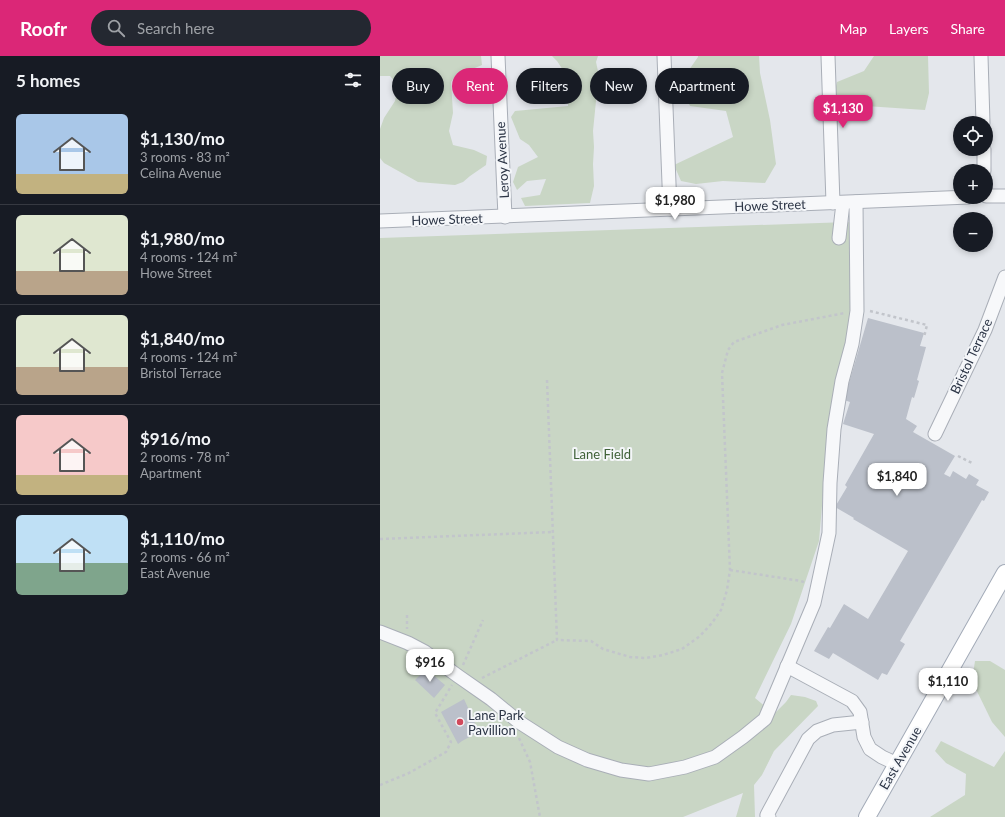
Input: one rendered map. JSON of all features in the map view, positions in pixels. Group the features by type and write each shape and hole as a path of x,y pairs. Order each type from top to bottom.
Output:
{"main road":[{"name":"East Avenue","path":"867,817 1005,573"}],"street":[{"name":"Leroy Avenue","path":"498,56 505,217"},
{"path":"664,56 670,209"},
{"path":"380,632 425,652 491,699 518,722 558,747 587,760 620,770 649,774 685,767 714,757 743,737 765,718 814,603 829,533 830,483 834,429 842,381 852,344 857,311 828,56"},
{"path":"980,56 983,116"},
{"path":"993,196 1005,196"},
{"name":"Howe Street","path":"380,221 953,198"},
{"path":"839,238 844,202"},
{"name":"Bristol Terrace","path":"935,434 985,330 1005,277"},
{"path":"787,666 852,701 860,712 864,737 870,749 897,764"},
{"path":"769,817 767,815 808,739 817,730 833,725 862,722"}],"path":[{"path":"469,684 557,640 591,641 603,649 630,657 645,658 663,655 682,649 700,636 712,623 721,610 727,590 730,570 722,373 728,350 734,342 782,324 866,310 927,325 924,337"},
{"path":"548,380 557,640"},
{"path":"958,456 974,464"},
{"path":"380,539 553,532"},
{"path":"730,570 801,581 817,588"},
{"path":"380,786 409,773 446,752 451,742 435,713 458,676 483,620"},
{"path":"511,715 530,762 540,817"}],"green space":[{"path":"380,56 481,56 482,65 475,68 452,68 451,82 453,113 449,131 453,145 474,150 487,156 486,165 463,182 455,185 418,182 384,163 380,158 380,129 384,118 393,104 444,104 444,68 392,68 392,78 390,76 380,76"},
{"path":"552,56 598,56 596,62 597,68 590,68 590,104 596,104 593,131 594,186 590,203 525,206 521,198 540,195 546,179 527,181 517,190 513,182 518,167 538,157 529,145 520,139 511,117 515,111 568,106 568,104 582,104 582,68 562,68"},
{"path":"759,56 760,73 770,120 776,164 765,183 723,181 696,184 681,181 674,165 733,137 726,111 690,106 689,104 749,104 749,68 690,68 698,57"},
{"path":"874,56 928,56 929,93 925,110 851,105 833,98 837,82 864,71"},
{"name":"Lane Field","path":"851,223 854,314 829,424 819,541 791,624 755,698 774,714 791,695 805,697 816,701 818,706 774,751 762,775 754,785 755,817 736,817 743,793 683,817 380,817 380,238"},
{"path":"975,661 990,661 1005,670 1005,737 992,722 972,681"},
{"path":"941,741 994,767 1005,751 1005,817 930,817 965,795 966,774 946,763 935,751"}],"building":[{"path":"868,318 924,333 920,346 926,347 917,380 919,381 914,398 912,397 906,419 917,426 913,432 955,456 944,474 950,477 953,471 966,479 969,474 979,480 976,485 989,492 984,501 982,500 900,641 905,644 887,675 882,673 878,680 833,653 829,659 814,651 844,604 868,619 908,551 835,507 847,487 845,485 874,434 843,424 850,402 844,400"},
{"name":"Lane Park Pavillion","path":"426,669 445,685 434,698 415,680"},
{"name":"Lane Park Pavillion","path":"464,699 479,732 458,744 441,712"}],"place":[{"name":"Lane Park Pavillion","path":"460,722"}]}
